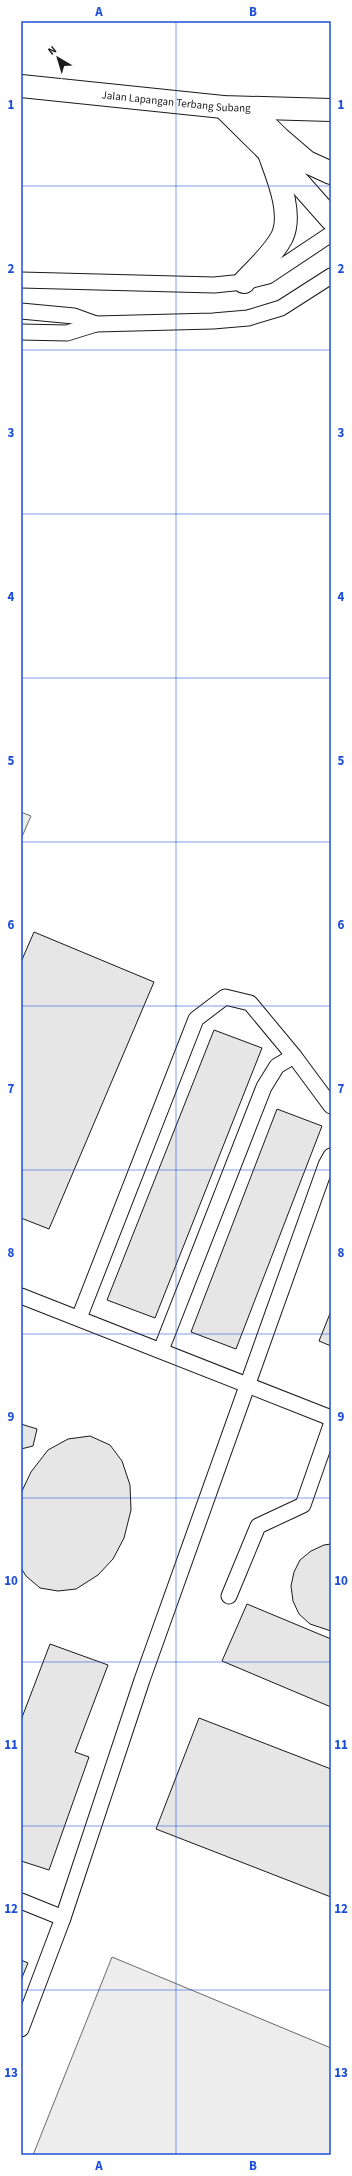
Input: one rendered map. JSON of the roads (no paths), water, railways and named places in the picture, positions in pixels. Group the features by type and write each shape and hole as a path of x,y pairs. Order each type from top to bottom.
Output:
{"main road":[{"name":"Jalan Lapangan Terbang Subang","path":"21,86 223,107 331,110"},
{"path":"223,107 268,150 331,219"},
{"path":"248,108 279,138 307,162 331,173"},
{"path":"244,282 266,260 282,236 286,208 268,150"}],"lane":[{"path":"23,281 214,285 244,282 268,276 331,234"},
{"path":"21,332 67,333 96,324 213,321 248,318 281,308 331,276"},
{"path":"21,311 74,316 96,324"},
{"path":"79,1318 196,1019 225,998 250,1003 294,1056 331,1106"},
{"path":"161,1350 264,1087 277,1066 294,1056"},
{"path":"21,2029 63,1918 142,1680 326,1165 331,1156"},
{"path":"21,1296 248,1384 331,1418"},
{"path":"229,1596 258,1526 303,1505 331,1425"},
{"path":"21,1901 63,1918"}]}
